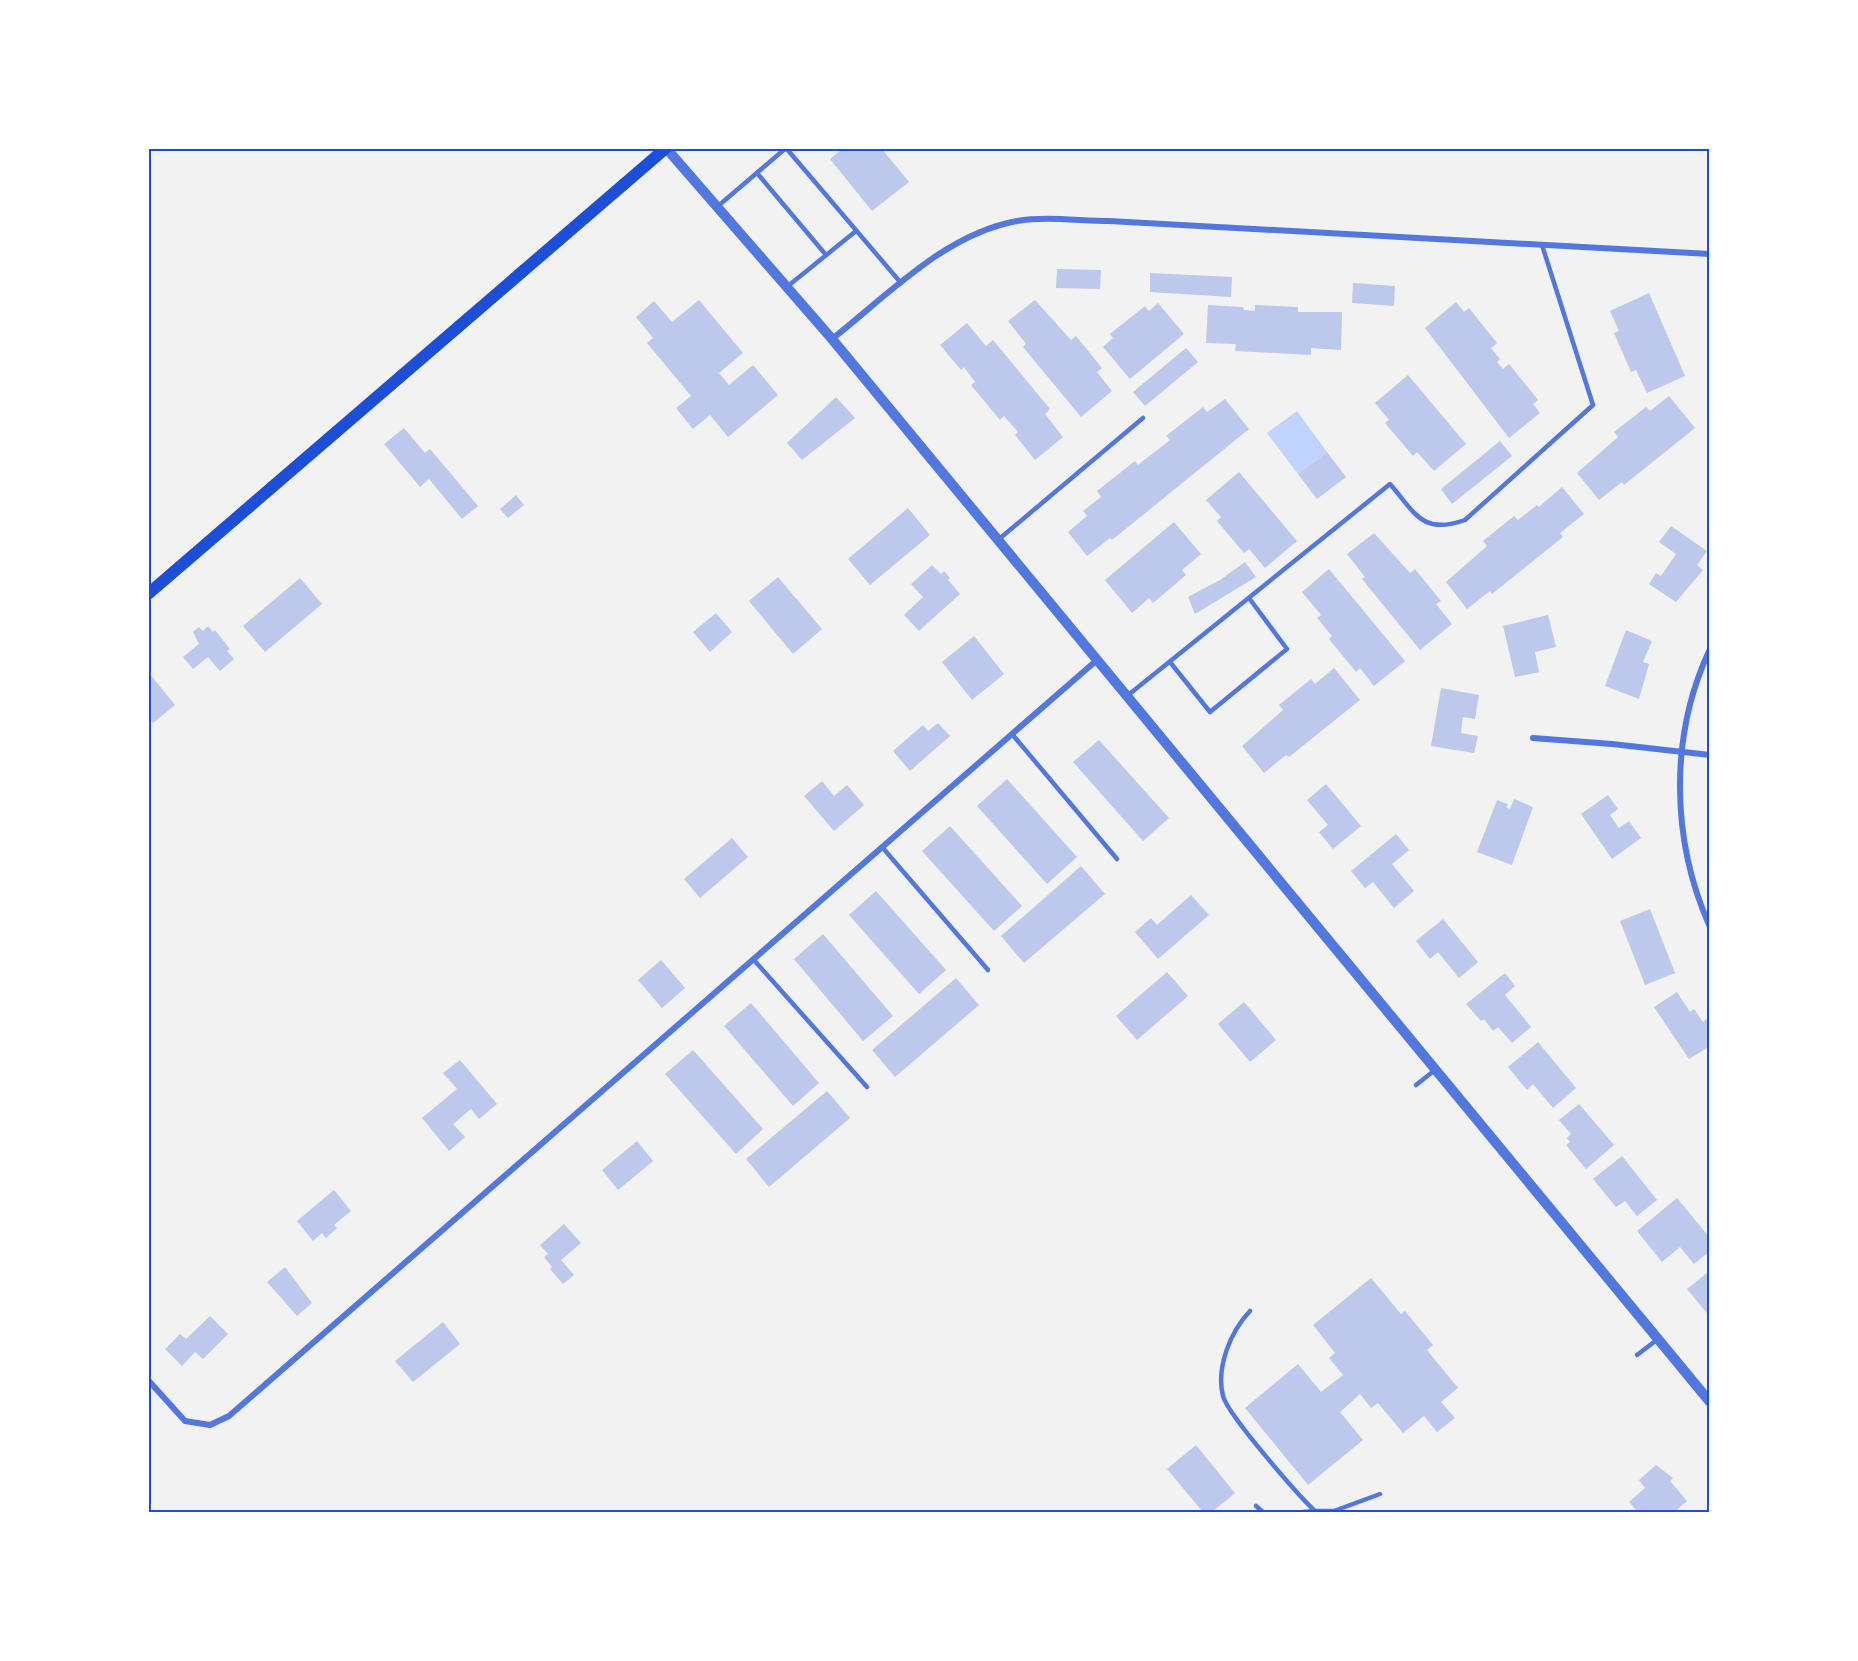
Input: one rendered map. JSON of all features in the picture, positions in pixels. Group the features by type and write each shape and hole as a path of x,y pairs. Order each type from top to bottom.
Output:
{"main road":[{"path":"148,594 666,148"}],"street":[{"path":"666,148 832,339 1710,1402"},
{"path":"832,339 950,246 965,237 1019,221 1109,221 1710,254"},
{"path":"1710,649 1684,728 1681,752 1681,828 1697,899 1710,927"},
{"path":"148,1380 184,1421 213,1423 229,1416 1097,660"},
{"path":"1533,738 1710,755"}],"lane":[{"path":"717,207 786,148 902,284"},
{"path":"757,173 826,255"},
{"path":"787,287 856,231"},
{"path":"1127,696 1390,484 1422,521 1444,527 1465,520 1593,405 1542,245"},
{"path":"998,540 1143,418"},
{"path":"1170,662 1210,712 1287,649 1249,598"},
{"path":"1012,734 1117,859"},
{"path":"882,847 988,970"},
{"path":"753,959 867,1087"},
{"path":"1416,1085 1435,1070"},
{"path":"1250,1311 1227,1350 1221,1378 1223,1398 1238,1421 1300,1498 1315,1511"},
{"path":"1637,1355 1658,1339"},
{"path":"1303,1512 1334,1511 1380,1494"},
{"path":"1256,1506 1263,1512"}],"water":[{"path":"1297,411 1327,452 1298,474 1267,433"}],"building":[{"path":"844,148 881,148 909,182 872,211 830,159"},
{"path":"1057,269 1101,270 1100,289 1056,288"},
{"path":"1150,273 1232,277 1231,297 1150,292"},
{"path":"1353,283 1395,286 1394,306 1352,303"},
{"path":"1649,293 1685,376 1647,393 1636,370 1631,372 1614,333 1619,331 1610,311"},
{"path":"699,300 743,353 719,373 729,385 753,365 778,395 728,437 710,415 693,429 676,408 691,396 647,343 653,338 636,317 654,301 672,322"},
{"path":"1035,300 1071,340 1076,336 1102,368 1097,372 1112,391 1081,417 1023,347 1026,344 1008,321"},
{"path":"1456,302 1464,312 1469,308 1497,343 1491,348 1500,359 1497,362 1503,369 1509,364 1538,400 1533,404 1540,413 1509,438 1425,328"},
{"path":"1158,303 1184,334 1130,379 1103,347 1113,338 1110,334 1145,306 1149,311"},
{"path":"1208,305 1243,307 1244,310 1255,311 1255,305 1298,307 1298,312 1342,312 1341,350 1311,348 1311,355 1235,351 1236,344 1206,343"},
{"path":"967,323 986,346 993,340 1050,409 1045,414 1063,437 1035,460 1015,435 1018,432 1004,416 1000,420 971,385 975,382 964,367 961,370 940,345"},
{"path":"1186,348 1198,362 1145,406 1133,392"},
{"path":"1408,375 1466,444 1434,471 1417,452 1413,456 1385,423 1389,420 1375,403"},
{"path":"1669,396 1695,428 1624,485 1622,482 1599,500 1577,473 1618,437 1614,432 1646,407 1650,411"},
{"path":"836,397 855,418 802,460 787,443"},
{"path":"1225,399 1249,429 1112,540 1110,538 1087,556 1068,532 1087,516 1083,511 1101,497 1097,491 1135,461 1138,465 1170,440 1166,436 1203,407 1207,412"},
{"path":"404,428 425,453 430,449 478,506 462,519 429,479 420,487 384,444"},
{"path":"1500,441 1512,456 1452,504 1441,489"},
{"path":"1327,452 1346,477 1317,499 1298,474"},
{"path":"1239,472 1297,541 1265,568 1249,549 1244,553 1217,521 1221,517 1206,500"},
{"path":"1562,487 1584,514 1560,533 1563,537 1492,594 1490,591 1467,609 1446,582 1487,546 1483,541 1514,516 1518,520 1537,505 1539,507"},
{"path":"516,495 524,505 508,518 500,509"},
{"path":"908,508 930,535 870,585 848,559"},
{"path":"1174,522 1201,554 1182,570 1186,575 1153,603 1149,598 1132,613 1105,580"},
{"path":"1671,526 1707,551 1697,565 1703,570 1676,602 1649,584 1656,573 1661,576 1676,554 1659,542"},
{"path":"1374,533 1410,573 1415,569 1441,601 1436,604 1452,624 1420,650 1362,579 1365,577 1347,554"},
{"path":"1245,562 1256,577 1195,614 1188,597 1220,580"},
{"path":"932,565 941,574 944,571 950,578 948,580 960,594 919,631 904,615 923,597 911,584"},
{"path":"1329,569 1405,661 1374,686 1360,668 1356,672 1329,639 1332,636 1317,618 1321,615 1302,592"},
{"path":"778,577 822,629 793,654 749,601"},
{"path":"300,578 322,604 265,652 243,626"},
{"path":"716,613 732,632 710,652 693,632"},
{"path":"1548,615 1556,647 1535,652 1539,672 1515,677 1503,626"},
{"path":"208,626 213,632 215,630 230,649 227,651 234,659 220,671 208,657 193,669 183,657 199,644 193,632 199,627 203,631"},
{"path":"1626,630 1652,641 1643,662 1649,664 1639,699 1605,686"},
{"path":"974,636 1004,674 972,700 942,662"},
{"path":"1334,668 1360,700 1289,757 1286,755 1264,773 1242,746 1283,710 1279,705 1311,679 1315,684"},
{"path":"148,672 175,705 153,723 151,720 148,722"},
{"path":"1441,688 1479,695 1475,719 1463,717 1461,733 1478,736 1474,753 1431,746"},
{"path":"938,723 950,736 910,771 893,751 923,725 928,731"},
{"path":"1099,740 1169,818 1143,841 1073,762"},
{"path":"1007,779 1077,857 1047,884 977,806"},
{"path":"822,781 834,796 847,785 864,805 834,831 804,796"},
{"path":"1326,784 1361,826 1333,849 1319,832 1328,825 1307,800"},
{"path":"1608,795 1618,809 1610,815 1619,828 1629,821 1641,838 1612,859 1581,814"},
{"path":"1514,799 1533,807 1512,865 1477,852 1497,800 1508,804 1506,807 1510,809"},
{"path":"950,826 1022,906 994,931 922,851"},
{"path":"1396,834 1409,850 1392,864 1414,891 1394,908 1373,882 1365,888 1351,871"},
{"path":"732,838 748,857 700,898 684,879"},
{"path":"1081,866 1105,894 1024,963 1001,936"},
{"path":"876,891 946,970 919,994 849,915"},
{"path":"1191,895 1209,915 1158,959 1135,932 1151,918 1157,925"},
{"path":"1650,909 1675,973 1645,985 1620,921"},
{"path":"1443,919 1478,962 1459,978 1438,952 1430,959 1416,941"},
{"path":"823,934 893,1016 863,1041 794,959"},
{"path":"661,960 685,988 662,1008 638,980"},
{"path":"1167,972 1188,996 1137,1040 1116,1016"},
{"path":"1505,973 1515,986 1505,995 1531,1027 1512,1043 1498,1027 1493,1031 1484,1019 1481,1021 1466,1004"},
{"path":"956,978 979,1005 895,1077 872,1050"},
{"path":"1677,992 1690,1012 1694,1009 1703,1022 1708,1018 1710,1020 1710,1046 1689,1059 1654,1007"},
{"path":"1244,1002 1276,1040 1250,1062 1218,1024"},
{"path":"751,1003 819,1083 793,1106 724,1026"},
{"path":"1538,1042 1576,1088 1553,1108 1533,1084 1527,1090 1508,1067"},
{"path":"693,1050 763,1129 736,1154 665,1074"},
{"path":"460,1060 497,1104 479,1119 471,1109 453,1124 465,1137 449,1151 422,1118 457,1089 443,1073"},
{"path":"827,1091 850,1118 769,1187 746,1159"},
{"path":"1579,1104 1614,1145 1586,1169 1566,1145 1570,1142 1567,1138 1571,1134 1559,1120"},
{"path":"637,1141 653,1161 618,1190 602,1170"},
{"path":"1622,1156 1657,1200 1637,1216 1625,1201 1616,1207 1593,1179"},
{"path":"334,1190 351,1211 334,1225 337,1228 326,1238 322,1233 313,1241 297,1221"},
{"path":"1677,1198 1710,1238 1710,1251 1694,1264 1680,1247 1662,1262 1637,1231"},
{"path":"564,1224 581,1243 561,1260 574,1275 563,1284 550,1269 552,1267 544,1257 548,1254 540,1245"},
{"path":"285,1267 312,1303 297,1316 267,1282"},
{"path":"1707,1273 1710,1276 1710,1317 1687,1289"},
{"path":"1371,1278 1401,1314 1405,1311 1433,1345 1427,1350 1458,1388 1441,1402 1455,1418 1437,1432 1424,1416 1403,1433 1378,1403 1371,1408 1360,1394 1340,1412 1363,1440 1308,1485 1245,1408 1298,1364 1321,1392 1343,1375 1329,1358 1335,1353 1313,1325"},
{"path":"210,1316 228,1334 203,1359 195,1352 182,1366 165,1349 180,1334 186,1339"},
{"path":"443,1322 460,1344 413,1382 395,1361"},
{"path":"1196,1445 1235,1493 1212,1512 1203,1512 1167,1469"},
{"path":"1656,1465 1673,1478 1670,1481 1687,1501 1674,1512 1638,1512 1629,1502 1645,1488 1639,1480"}]}
